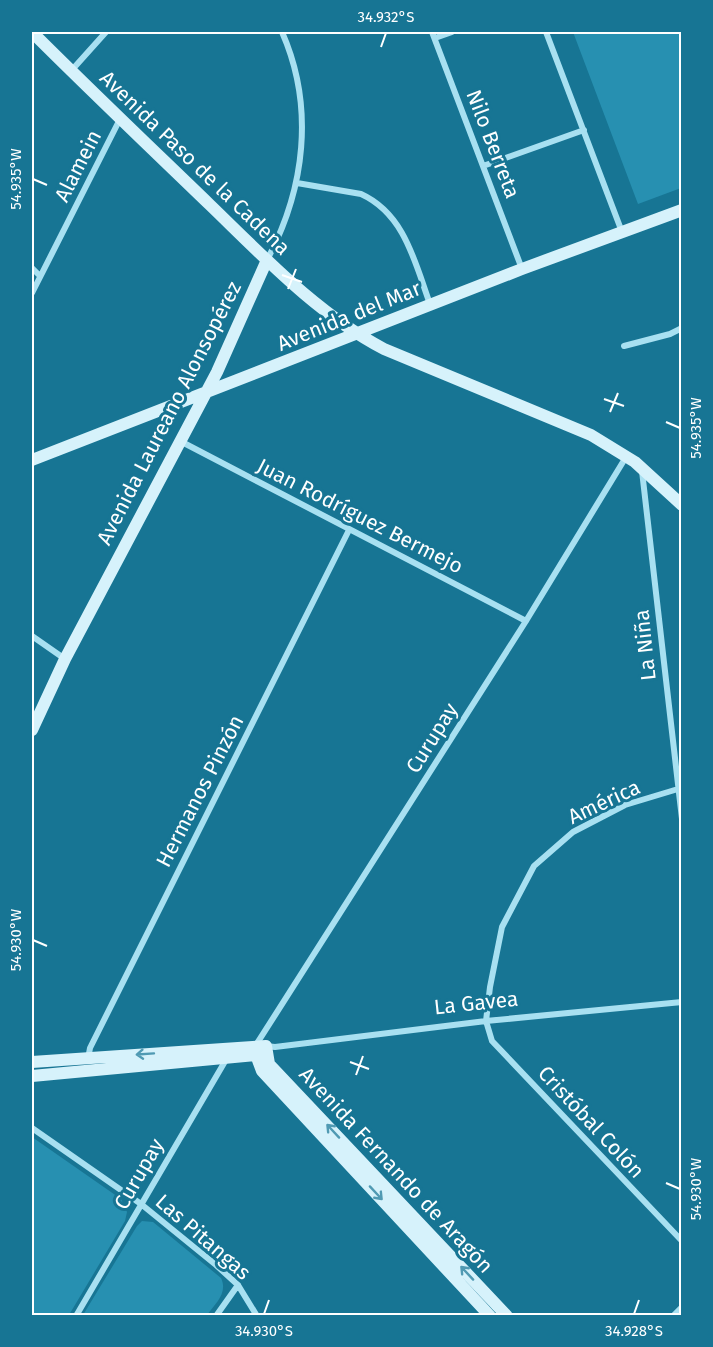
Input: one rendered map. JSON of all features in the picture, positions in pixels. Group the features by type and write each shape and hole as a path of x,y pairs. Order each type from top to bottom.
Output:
{"street":[{"name":"Avenida Paso de la Cadena","path":"32,32 267,260 339,323 384,349 591,435 626,456 681,505"},
{"path":"71,71 106,32"},
{"name":"Avenida Laureano Alonsopérez","path":"32,730 66,659 217,372 284,223 297,183 302,120 297,70 282,32"},
{"path":"434,35 452,32"},
{"path":"546,32 622,231"},
{"name":"Nilo Berreta","path":"434,35 522,269"},
{"name":"Alamein","path":"32,293 121,118"},
{"path":"483,166 584,130"},
{"path":"297,183 361,194 387,211 409,245 430,305"},
{"name":"Avenida del Mar","path":"32,460 522,269 681,210"},
{"path":"32,268 40,276"},
{"path":"624,346 670,334 681,328"},
{"name":"Juan Rodríguez Bermejo","path":"180,440 526,621"},
{"name":"Curupay","path":"264,1047 626,456"},
{"name":"La Niña","path":"641,468 680,790 681,819"},
{"name":"Hermanos Pinzón","path":"89,1064 90,1048 349,530"},
{"path":"32,636 66,659"},
{"name":"América","path":"486,1021 502,927 534,866 573,832 625,805 680,790"},
{"name":"La Gavea","path":"32,1062 89,1064 227,1053 486,1021 681,1002"},
{"name":"Cristóbal Colón","path":"486,1021 492,1041 681,1241"},
{"name":"Avenida Fernando de Aragón","path":"264,1047 262,1071 490,1316"},
{"name":"Avenida Fernando de Aragón","path":"264,1047 269,1064 507,1316"},
{"name":"Curupay","path":"75,1316 227,1053"},
{"name":"La Gavea","path":"32,1076 89,1064"},
{"name":"Las Pitangas","path":"32,1128 141,1204 238,1285 257,1316"},
{"path":"216,1316 238,1285"},
{"path":"673,1316 681,1307"}],"shaded area":[{"path":"573,32 681,32 681,188 638,204"},
{"path":"32,1137 121,1199 127,1212 125,1221 69,1315 32,1315"},
{"path":"142,1221 153,1222 221,1278 222,1293 207,1315 83,1315"}]}
